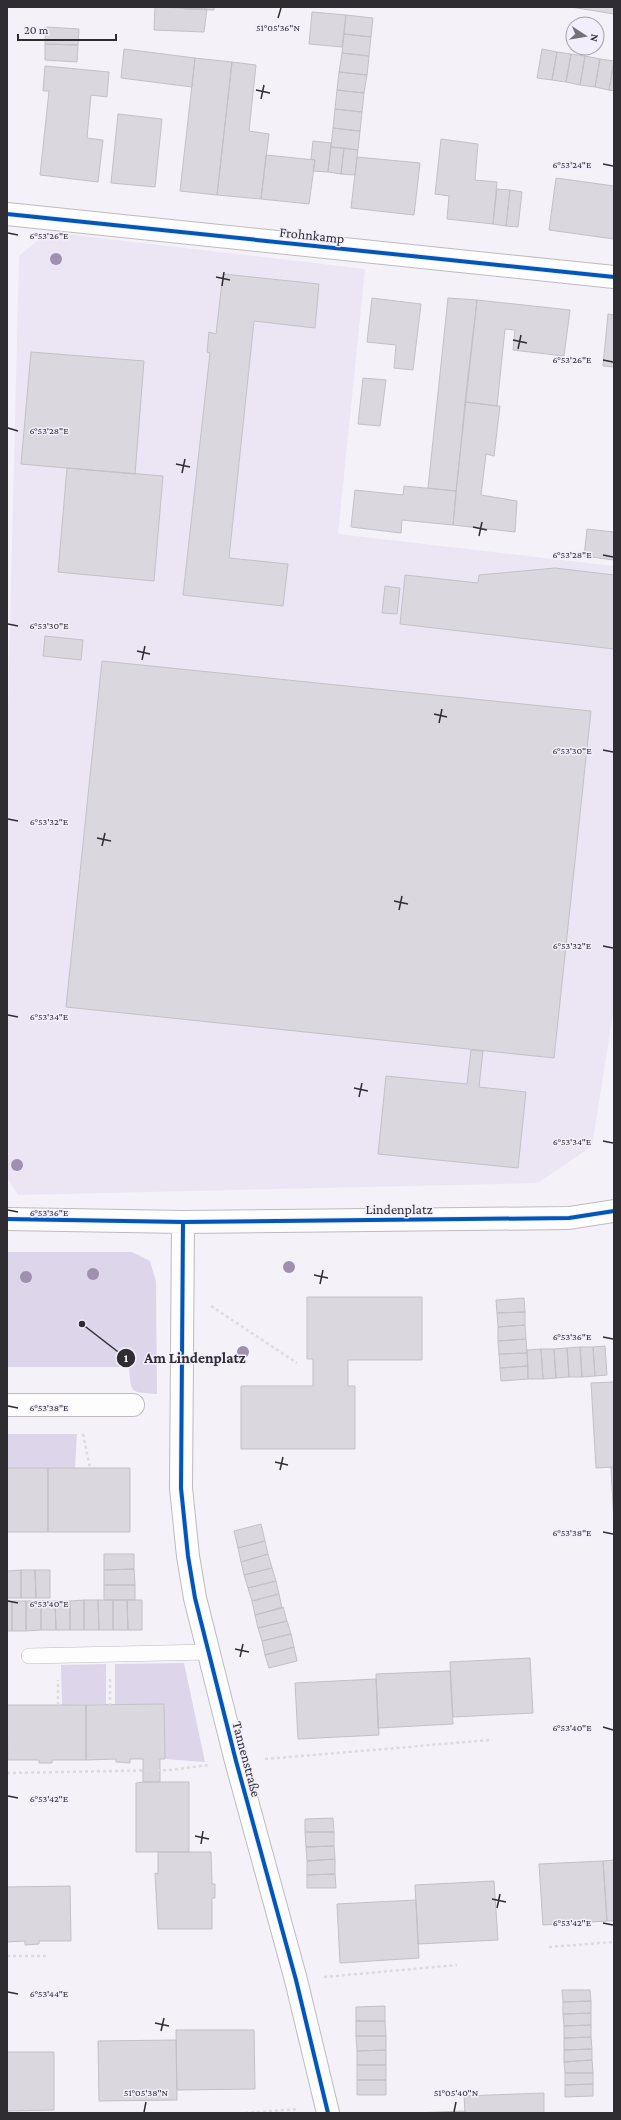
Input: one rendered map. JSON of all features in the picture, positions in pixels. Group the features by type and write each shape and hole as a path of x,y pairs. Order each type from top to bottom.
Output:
{"street":[{"name":"Frohnkamp","path":"7,214 614,277"},
{"name":"Lindenplatz","path":"7,1219 183,1222 569,1218 614,1211"},
{"path":"183,1222 183,1286"},
{"name":"Tannenstraße","path":"183,1286 181,1488 188,1556 195,1598 236,1761 296,1980 327,2110"},
{"path":"7,1405 132,1405"}],"lane":[{"path":"29,1656 209,1652"}],"path":[{"path":"183,1286 297,1362"},
{"path":"82,1429 90,1468"},
{"path":"110,1691 110,1705"},
{"path":"58,1693 58,1705"},
{"path":"549,1947 614,1942"},
{"path":"7,1956 47,1956"},
{"path":"296,1980 457,1965"},
{"path":"245,2113 327,2110"}],"shaded area":[{"path":"48,232 365,269 338,534 614,566 614,1007 592,1146 538,1183 18,1195 7,1177 7,752 19,256"},
{"path":"7,1252 132,1252 150,1261 156,1282 157,1394 142,1393 134,1390 130,1382 129,1367 7,1367"},
{"path":"7,1434 77,1434 75,1468 7,1468"},
{"path":"184,1663 205,1762 165,1759 115,1705 115,1664"},
{"path":"106,1664 106,1704 62,1705 61,1665"}],"building":[{"path":"155,7 207,9 204,32 154,30"},
{"path":"184,7 214,7 214,10 184,9"},
{"path":"571,7 614,7 614,14"},
{"path":"312,12 346,15 342,47 309,44"},
{"path":"346,15 373,18 371,37 344,34"},
{"path":"46,27 79,29 78,45 45,44"},
{"path":"344,34 371,37 369,56 342,53"},
{"path":"45,44 78,45 77,62 45,60"},
{"path":"124,49 195,58 192,87 121,78"},
{"path":"542,49 557,52 552,80 537,78"},
{"path":"557,52 565,53 565,56 571,56 566,82 552,80"},
{"path":"342,53 369,56 367,75 339,72"},
{"path":"571,56 585,56 580,85 566,82"},
{"path":"585,56 600,59 595,87 580,85"},
{"path":"195,58 232,62 217,195 180,191"},
{"path":"600,59 614,61 609,90 595,87"},
{"path":"614,61 614,91 609,90"},
{"path":"232,62 256,65 249,131 269,134 261,199 217,195"},
{"path":"45,66 109,72 107,97 91,95 87,138 103,140 98,182 40,175 49,91 43,91"},
{"path":"339,72 367,75 364,93 337,90"},
{"path":"337,90 364,93 362,112 335,109"},
{"path":"335,109 362,112 360,131 333,128"},
{"path":"118,114 162,119 155,187 111,183"},
{"path":"333,128 360,131 358,150 331,147"},
{"path":"441,139 478,144 475,180 497,182 493,224 447,219 449,196 435,194"},
{"path":"313,141 331,143 328,172 313,171 315,160 311,159"},
{"path":"331,147 344,148 341,174 328,172"},
{"path":"344,148 358,150 355,175 341,174"},
{"path":"266,155 315,160 309,204 261,199"},
{"path":"357,157 420,163 414,215 351,208"},
{"path":"556,178 614,186 614,239 549,230"},
{"path":"497,189 510,190 506,226 493,224"},
{"path":"510,190 522,192 518,227 506,226"},
{"path":"223,274 319,284 315,328 254,321 229,558 288,564 283,606 183,595 210,353 207,352 209,332 216,334"},
{"path":"372,298 421,304 413,370 394,368 396,345 367,342"},
{"path":"448,298 477,300 456,491 428,488"},
{"path":"477,300 570,310 564,356 513,350 515,330 505,329 497,406 465,402"},
{"path":"608,314 614,315 614,367 603,366"},
{"path":"31,352 144,361 135,474 21,464"},
{"path":"363,378 386,380 380,426 358,424"},
{"path":"465,402 500,406 494,456 486,454 481,495 517,501 515,532 453,525"},
{"path":"67,468 163,476 154,581 58,572"},
{"path":"404,486 456,491 453,525 402,520 401,533 351,527 355,490 403,495"},
{"path":"587,529 614,532 614,560 584,556"},
{"path":"555,568 614,575 614,649 400,624 405,575 478,583 479,575"},
{"path":"385,586 400,588 397,614 382,613"},
{"path":"45,636 83,640 81,660 43,656"},
{"path":"102,661 591,711 554,1058 66,1007"},
{"path":"471,1050 483,1051 479,1087 526,1092 518,1168 378,1154 386,1076 467,1084"},
{"path":"307,1297 422,1297 422,1360 348,1360 348,1386 355,1386 355,1449 241,1449 241,1386 313,1386 313,1359 307,1359"},
{"path":"524,1298 525,1312 497,1313 496,1300"},
{"path":"525,1312 525,1325 498,1327 497,1313"},
{"path":"525,1325 526,1339 498,1341 498,1327"},
{"path":"526,1339 527,1353 499,1354 498,1341"},
{"path":"605,1346 607,1375 595,1376 593,1347"},
{"path":"580,1347 582,1377 569,1377 567,1348"},
{"path":"580,1347 593,1347 595,1376 582,1377"},
{"path":"567,1348 569,1377 556,1378 554,1349"},
{"path":"541,1349 554,1349 556,1378 543,1379"},
{"path":"541,1349 543,1379 528,1379 527,1350"},
{"path":"527,1353 528,1366 500,1368 499,1354"},
{"path":"528,1366 528,1379 501,1381 500,1368"},
{"path":"614,1382 614,1467 596,1468 591,1383"},
{"path":"611,1467 614,1467 614,1524"},
{"path":"7,1468 48,1468 48,1532 7,1532"},
{"path":"48,1468 130,1468 130,1532 48,1532"},
{"path":"261,1524 265,1541 238,1548 234,1531"},
{"path":"265,1541 268,1554 241,1562 238,1548"},
{"path":"104,1554 134,1554 134,1569 104,1570"},
{"path":"268,1554 272,1568 244,1575 241,1562"},
{"path":"272,1568 276,1581 248,1588 244,1575"},
{"path":"134,1569 135,1585 104,1585 104,1570"},
{"path":"21,1570 35,1570 36,1598 21,1598"},
{"path":"21,1570 21,1598 7,1598 7,1571"},
{"path":"35,1570 50,1570 50,1598 36,1598"},
{"path":"276,1581 279,1594 252,1601 248,1588"},
{"path":"104,1585 135,1585 135,1600 104,1600"},
{"path":"279,1594 282,1608 255,1615 252,1601"},
{"path":"84,1600 98,1600 99,1630 84,1630"},
{"path":"84,1600 84,1630 70,1630 70,1601"},
{"path":"98,1600 113,1600 113,1630 99,1630"},
{"path":"113,1600 127,1600 128,1630 113,1630"},
{"path":"127,1600 142,1600 142,1630 128,1630"},
{"path":"7,1601 12,1601 12,1631 7,1631"},
{"path":"12,1601 26,1601 26,1631 12,1631"},
{"path":"26,1601 41,1601 41,1630 26,1631"},
{"path":"41,1601 55,1601 56,1630 41,1630"},
{"path":"55,1601 70,1601 70,1630 56,1630"},
{"path":"283,1607 287,1621 258,1628 255,1615"},
{"path":"287,1621 291,1634 262,1641 258,1628"},
{"path":"291,1634 294,1647 265,1655 262,1641"},
{"path":"294,1647 297,1661 269,1668 265,1655"},
{"path":"530,1658 533,1713 453,1717 450,1662"},
{"path":"450,1671 453,1724 378,1728 376,1674"},
{"path":"376,1679 379,1735 298,1739 295,1683"},
{"path":"164,1704 165,1759 160,1759 160,1782 143,1782 143,1759 130,1759 130,1763 116,1762 116,1759 86,1760 86,1705"},
{"path":"7,1705 86,1705 86,1760 52,1760 52,1763 39,1763 39,1760 8,1760"},
{"path":"189,1782 189,1852 136,1852 136,1783"},
{"path":"333,1818 334,1832 305,1832 305,1819"},
{"path":"305,1832 334,1832 334,1846 306,1847"},
{"path":"334,1846 335,1859 307,1861 306,1847"},
{"path":"158,1852 211,1852 212,1884 215,1884 215,1898 212,1898 212,1929 158,1929 155,1873 158,1874"},
{"path":"335,1859 335,1874 307,1875 307,1861"},
{"path":"614,1860 614,1921 607,1921 603,1861"},
{"path":"603,1861 607,1921 543,1925 539,1864"},
{"path":"335,1874 336,1888 307,1888 307,1875"},
{"path":"494,1881 498,1940 418,1944 415,1885"},
{"path":"70,1886 71,1941 39,1941 39,1944 25,1945 25,1941 7,1942 7,1887"},
{"path":"416,1900 419,1958 340,1963 337,1904"},
{"path":"562,1990 590,1990 591,2001 563,2002"},
{"path":"591,2001 591,2013 563,2014 563,2002"},
{"path":"385,2006 385,2021 356,2021 356,2007"},
{"path":"591,2013 591,2025 564,2026 563,2014"},
{"path":"356,2021 385,2021 386,2036 356,2036"},
{"path":"591,2025 591,2037 564,2038 564,2026"},
{"path":"176,2030 254,2030 255,2089 177,2090"},
{"path":"356,2036 386,2036 386,2050 357,2051"},
{"path":"591,2037 592,2049 564,2050 564,2038"},
{"path":"176,2040 177,2100 99,2101 98,2041"},
{"path":"592,2049 592,2060 564,2062 564,2050"},
{"path":"386,2050 386,2065 357,2065 357,2051"},
{"path":"7,2052 54,2052 54,2110 7,2111"},
{"path":"592,2060 593,2073 565,2073 564,2062"},
{"path":"357,2065 386,2065 386,2080 357,2080"},
{"path":"565,2073 593,2073 593,2084 565,2085"},
{"path":"357,2080 386,2080 386,2095 357,2095"},
{"path":"593,2084 593,2096 565,2097 565,2085"},
{"path":"544,2093 544,2113 465,2113 464,2096"},
{"path":"465,2111 465,2113 412,2113"}],"cycle path":[{"path":"7,214 614,277"},
{"path":"7,1219 183,1222 569,1218 614,1211"},
{"path":"183,1222 181,1488 188,1556 195,1598 236,1761 296,1980 328,2113"}],"place":[{"name":"Am Lindenplatz","path":"82,1324"}]}
